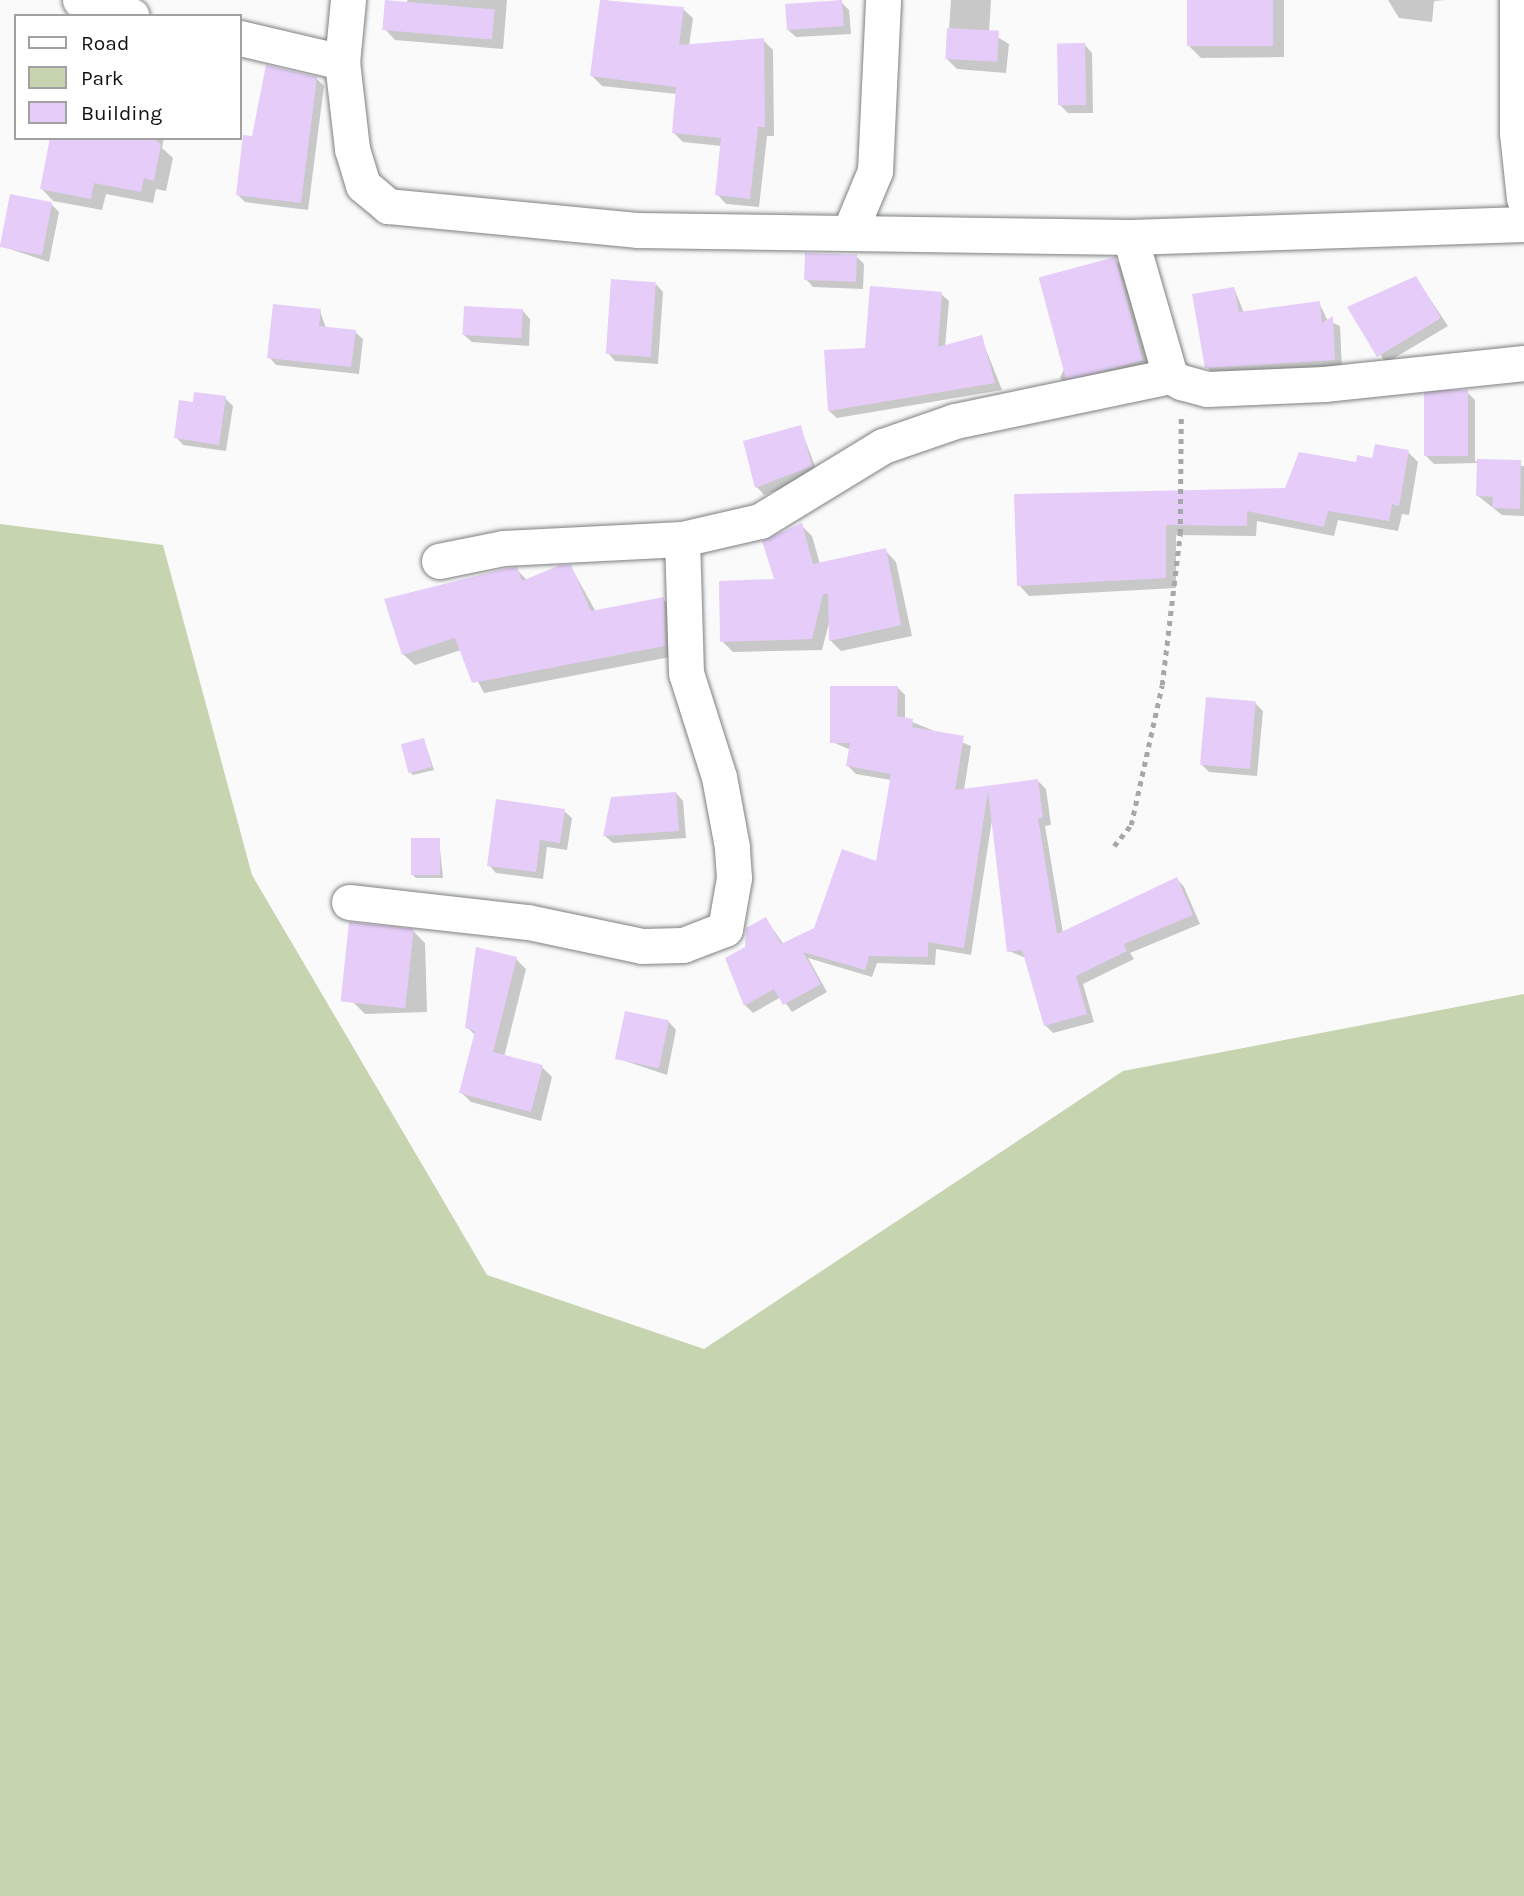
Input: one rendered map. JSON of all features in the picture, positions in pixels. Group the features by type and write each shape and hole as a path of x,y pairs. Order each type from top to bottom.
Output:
{"street":[{"path":"80,0 126,14"},
{"path":"348,0 342,62 363,185 388,206 612,228 1130,237 1524,224"},
{"path":"850,231 875,171 883,0"},
{"path":"1517,0 1517,133 1524,199"},
{"path":"242,38 342,62"},
{"path":"1130,237 1175,379"},
{"path":"439,561 503,548 682,539 761,521 883,446 955,421 1175,379 1207,389 1324,384 1524,363"},
{"path":"349,902 528,922 642,946 683,945 725,929 734,878 732,847 719,777 685,673 682,539"}],"path":[{"path":"1114,846 1131,825 1162,685 1180,534 1175,379"}],"green space":[{"path":"0,524 163,545 252,875 487,1275 704,1349 1123,1071 1524,994 1524,1896 0,1896"}],"building":[{"path":"385,0 495,10 492,39 382,30"},
{"path":"600,0 684,7 679,45 764,38 765,127 758,127 750,199 715,195 721,138 672,133 676,87 590,76"},
{"path":"842,0 844,26 787,30 785,4"},
{"path":"1187,0 1273,0 1273,46 1187,46"},
{"path":"947,28 999,31 997,62 945,59"},
{"path":"1057,43 1085,43 1086,105 1058,105"},
{"path":"266,65 317,77 301,203 236,195 243,135 252,136"},
{"path":"50,140 154,140 161,144 154,181 144,178 141,192 94,183 91,199 40,189"},
{"path":"10,194 52,202 42,255 0,247"},
{"path":"805,253 857,255 856,282 804,280"},
{"path":"1115,257 1143,360 1066,381 1039,277"},
{"path":"1416,276 1441,318 1377,357 1347,307"},
{"path":"611,279 656,282 651,357 606,354"},
{"path":"870,286 942,292 938,347 982,335 995,383 828,411 824,350 865,348"},
{"path":"1234,287 1239,312 1320,301 1322,323 1333,316 1335,360 1205,368 1192,294"},
{"path":"273,304 321,309 319,326 356,330 351,367 267,358"},
{"path":"464,306 523,309 521,338 462,335"},
{"path":"1424,390 1468,390 1468,456 1424,456"},
{"path":"194,392 226,396 219,445 174,438 179,400 193,402"},
{"path":"801,425 812,466 755,488 743,441"},
{"path":"1375,444 1409,450 1399,506 1392,504 1389,521 1328,511 1324,527 1247,511 1247,526 1166,525 1166,578 1017,586 1014,494 1285,488 1299,452 1356,462 1357,455 1372,458"},
{"path":"1477,459 1521,460 1520,509 1492,508 1493,497 1476,496"},
{"path":"802,523 813,564 886,548 901,625 829,641 828,594 823,594 812,639 720,642 719,581 774,579 762,541"},
{"path":"560,565 571,565 591,611 664,597 665,646 472,683 455,638 402,655 384,599 508,568 517,567 522,581"},
{"path":"830,686 898,686 897,716 913,719 912,727 964,736 955,790 1038,779 1043,818 1038,818 1057,934 1177,877 1193,915 1124,944 1127,951 1076,976 1087,1014 1044,1026 1022,950 1007,952 988,791 964,948 928,942 928,957 869,956 865,970 803,952 821,984 783,1005 774,989 744,1006 725,958 745,947 746,928 766,917 781,944 814,928 842,849 876,861 891,774 846,766 850,743 830,743"},
{"path":"1206,697 1256,701 1250,769 1200,765"},
{"path":"424,738 432,767 409,773 401,744"},
{"path":"676,792 679,831 603,836 611,797"},
{"path":"496,799 565,809 560,843 540,840 536,872 487,866"},
{"path":"411,838 440,838 440,875 411,875"},
{"path":"349,922 414,929 405,1008 341,1002"},
{"path":"476,947 517,957 493,1052 543,1065 531,1112 459,1093 475,1031 465,1028"},
{"path":"625,1011 669,1020 659,1068 615,1059"}]}
